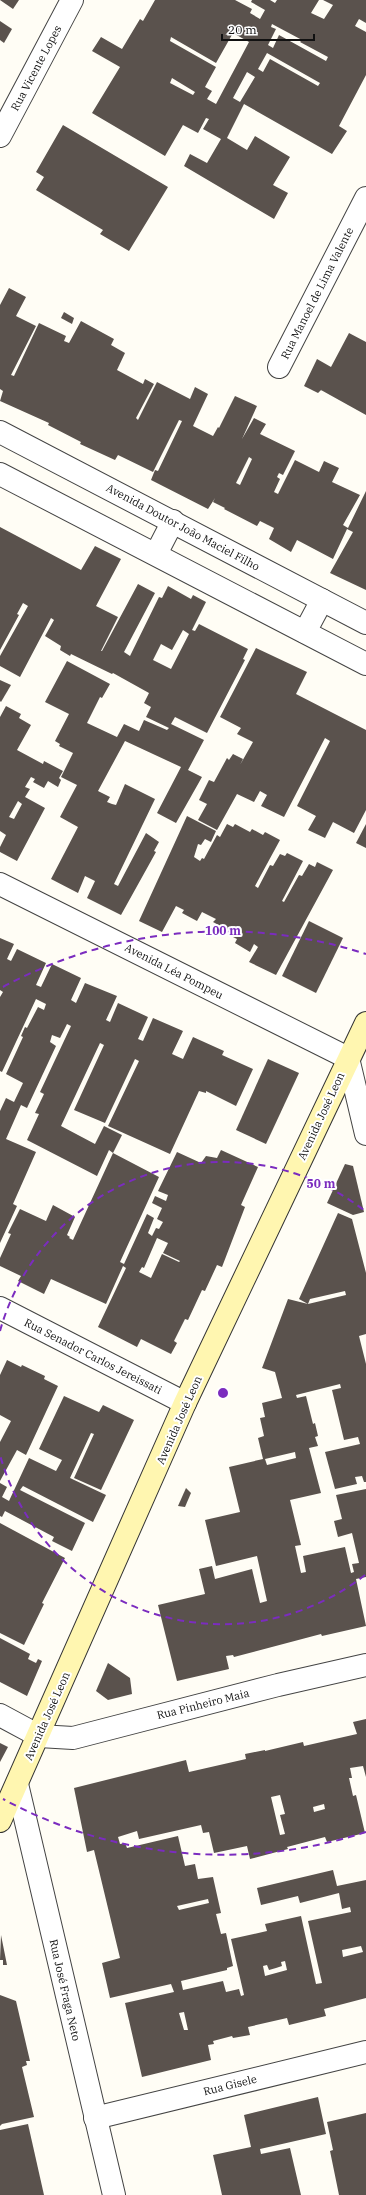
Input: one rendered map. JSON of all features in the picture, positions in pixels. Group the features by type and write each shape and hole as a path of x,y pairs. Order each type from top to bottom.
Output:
{"main road":[{"name":"Avenida José Leon","path":"0,1821 186,1403 348,1058 366,1023"}],"street":[{"name":"Rua Vicente Lopes","path":"0,136 72,0"},
{"name":"Rua Manoel de Lima Valente","path":"279,367 366,198"},
{"name":"Avenida Doutor João Maciel Filho","path":"0,432 366,623"},
{"path":"0,474 366,664"},
{"path":"156,554 173,521"},
{"path":"305,632 322,600"},
{"name":"Avenida Léa Pompeu","path":"0,884 348,1058"},
{"path":"348,1058 366,1134"},
{"name":"Rua Senador Carlos Jereissati","path":"0,1308 186,1403"},
{"name":"Rua Pinheiro Maia","path":"39,1736 73,1738 278,1685 366,1665"},
{"path":"0,1716 39,1736"},
{"name":"Rua José Fraga Neto","path":"17,1784 94,2118 114,2195"},
{"name":"Rua Gisele","path":"94,2118 366,2052"}],"building":[{"path":"0,0 19,0 13,9"},
{"path":"155,0 235,0 252,9 250,13 260,19 265,10 251,2 252,0 270,0 275,3 277,0 319,0 311,13 324,19 333,5 323,0 366,0 366,23 359,19 355,26 366,32 366,75 339,126 347,131 332,154 244,104 227,138 247,150 255,136 290,157 273,185 288,193 274,219 184,166 190,154 207,163 221,139 203,129 209,119 206,118 198,133 183,125 165,156 92,113 120,67 92,51 101,37 122,49 140,19 143,21","holes":["272,24 302,40 300,42 328,57 326,61 279,35 273,48 268,45 276,29 271,27","233,33 249,42 216,104 207,99 212,91 205,87 216,67 170,41 171,37 216,63","267,53 320,83 318,86 270,59 263,72 258,69","247,72 255,77 240,102 233,98","172,78 195,92 193,95 170,83"]},
{"path":"0,21 12,29 4,43 0,40"},
{"path":"63,125 168,187 129,251 100,234 103,230 36,190 44,177 36,172"},
{"path":"9,288 26,297 16,316 36,326 11,375 14,376 39,323 66,336 64,341 69,343 81,321 114,339 111,345 125,353 117,370 143,384 145,379 154,384 136,418 138,420 157,382 190,399 195,387 208,394 193,426 213,436 218,427 219,428 235,396 257,406 242,439 254,418 266,424 260,434 295,451 283,475 279,473 277,477 280,479 274,492 278,494 295,460 319,472 324,461 339,468 332,482 360,495 343,525 348,528 366,491 366,590 330,573 353,532 347,529 333,559 297,540 291,552 269,539 274,528 260,521 257,526 213,502 215,498 208,509 151,480 155,470 158,471 182,421 179,420 153,472 118,455 115,460 80,444 81,442 48,425 49,423 0,401 3,391 0,389 0,305","holes":["249,457 252,459 240,485 236,483"]},
{"path":"64,312 74,318 72,324 61,318"},
{"path":"349,333 366,342 366,415 321,390 318,393 304,386 317,359 331,367"},
{"path":"0,527 81,570 95,546 121,559 96,606 118,617 101,651 138,584 155,593 124,652 130,656 159,597 162,598 168,586 191,599 193,595 206,602 192,630 195,631 199,624 248,649 243,659 245,660 207,733 175,717 171,724 204,740 188,770 202,777 176,823 157,813 181,767 125,741 98,791 110,797 107,802 116,805 125,784 155,799 114,884 118,886 146,833 159,842 154,851 156,852 121,915 87,898 95,881 85,876 78,893 51,879 78,827 60,817 77,785 61,777 73,753 59,746 60,744 55,741 69,714 45,702 67,661 110,684 102,698 100,697 87,723 117,737 124,724 139,731 144,720 167,730 169,728 146,717 151,707 144,703 149,693 113,673 112,674 71,654 70,656 60,650 61,646 45,636 54,620 51,618 20,677 0,666 0,656 28,606 23,603 17,614 19,615 0,650","holes":["183,630 189,634 171,669 153,660 161,644 172,650"]},
{"path":"256,648 307,672 296,694 366,730 366,810 354,833 333,822 325,838 308,830 316,816 297,806 330,741 325,738 284,817 261,806 267,795 260,791 254,802 237,794 217,830 198,820 207,804 199,800 209,780 214,782 227,758 229,760 233,754 243,759 240,765 253,742 237,734 241,728 220,717"},
{"path":"0,680 11,685 1,702 0,701"},
{"path":"6,706 21,714 19,718 31,725 17,750 43,764 44,761 63,771 59,778 61,780 58,787 48,781 44,788 33,782 35,779 31,777 25,787 30,789 25,797 45,808 17,861 0,852 0,847 6,835 0,831 0,717","holes":["18,801 22,804 14,819 9,817"]},
{"path":"187,816 216,831 211,842 205,839 201,845 198,844 194,857 200,861 202,858 204,859 217,835 220,837 227,824 233,827 235,824 250,832 252,829 263,835 265,832 280,840 255,886 258,888 270,865 273,866 280,854 285,856 287,853 303,861 282,901 284,902 299,875 302,876 309,864 315,867 317,862 333,870 276,975 249,962 258,947 254,944 250,952 235,943 237,939 229,935 232,930 229,928 228,930 213,922 216,919 202,912 197,921 182,913 184,910 176,906 162,932 139,921"},
{"path":"366,824 366,848 356,843"},
{"path":"309,921 343,938 316,993 282,976"},
{"path":"0,938 14,944 7,959 11,961 17,949 46,963 36,985 41,987 52,964 81,978 71,1000 76,1003 85,983 117,996 106,1020 110,1022 118,1003 148,1017 138,1039 143,1041 153,1018 183,1031 172,1054 183,1059 193,1037 224,1051 222,1055 253,1069 236,1106 206,1091 206,1093 199,1091 170,1154 108,1126 139,1061 135,1059 105,1123 74,1110 104,1045 100,1043 61,1126 95,1144 104,1126 122,1135 113,1153 109,1150 97,1176 27,1140 39,1114 35,1113 44,1094 40,1092 71,1026 67,1024 60,1038 52,1035 50,1042 56,1046 27,1108 21,1105 6,1139 36,1152 13,1204 17,1206 0,1243 0,1111 6,1098 14,1102 23,1083 6,1074 23,1037 21,1036 25,1027 27,1028 38,1007 44,1010 46,1004 36,999 2,1072 0,1071 0,997 3,992 0,990"},
{"path":"268,1059 299,1073 266,1144 236,1130"},
{"path":"221,1150 258,1167 241,1205 245,1207 222,1267 217,1265 205,1291 202,1290 188,1320 185,1319 174,1341 177,1343 171,1354 141,1339 137,1347 98,1327 126,1268 123,1266 106,1304 51,1279 44,1294 18,1281 21,1276 0,1266 0,1258 11,1234 8,1233 20,1209 46,1221 53,1205 75,1217 67,1235 73,1240 113,1153 159,1177 120,1262 124,1264 147,1214 154,1218 148,1233 152,1236 156,1228 159,1229 163,1222 157,1219 162,1208 152,1203 155,1196 166,1201 168,1195 158,1191 177,1152 201,1163 206,1156 217,1158","holes":["157,1238 168,1243 163,1253 180,1261 179,1262 162,1254 151,1278 139,1272 142,1267 144,1268"]},
{"path":"345,1164 353,1166 364,1212 353,1215 327,1203"},
{"path":"338,1213 352,1219 366,1273 366,1334 359,1336 366,1364 366,1482 364,1482 362,1476 355,1477 357,1484 335,1489 325,1452 360,1444 358,1437 344,1440 332,1390 341,1388 340,1384 296,1395 297,1398 306,1396 313,1424 315,1423 318,1436 315,1437 318,1446 309,1448 321,1493 290,1500 301,1545 295,1546 301,1573 306,1572 303,1556 345,1547 351,1573 354,1572 352,1564 359,1563 352,1533 338,1537 334,1521 342,1519 336,1495 366,1489 366,1577 356,1579 366,1626 322,1636 321,1634 234,1657 233,1655 226,1656 229,1669 177,1681 158,1605 205,1594 199,1569 212,1566 215,1579 252,1569 260,1603 267,1601 257,1556 216,1566 205,1520 240,1512 229,1467 263,1459 258,1438 264,1436 260,1418 265,1417 262,1403 282,1398 275,1372 262,1368 288,1299 308,1304 299,1299","holes":["345,1291 346,1295 308,1304 310,1299","295,1452 296,1458 267,1465 265,1459"]},
{"path":"7,1360 21,1367 22,1365 45,1376 44,1379 58,1386 26,1455 17,1450 0,1481 0,1442 11,1421 0,1415 0,1375"},
{"path":"64,1396 99,1412 103,1405 134,1420 101,1490 74,1478 94,1434 91,1433 70,1478 106,1495 93,1522 23,1486 20,1490 85,1523 72,1551 52,1541 54,1537 5,1511 2,1517 0,1516 0,1483 7,1487 2,1497 9,1501 29,1458 56,1471 62,1460 39,1449"},
{"path":"186,1488 191,1493 185,1507 178,1506"},
{"path":"0,1523 65,1558 42,1603 44,1604 24,1645 0,1633"},
{"path":"0,1638 30,1654 28,1659 36,1663 38,1659 42,1661 27,1696 0,1682"},
{"path":"108,1663 130,1678 132,1694 108,1700 96,1691"},
{"path":"366,1719 366,1777 363,1766 350,1768 352,1778 349,1778 353,1796 356,1795 365,1833 327,1842 325,1837 250,1859 247,1846 214,1853 209,1832 203,1833 201,1825 139,1839 137,1831 118,1837 120,1844 125,1843 127,1848 178,1836 185,1866 195,1864 198,1879 213,1877 221,1913 216,1914 221,1934 226,1933 233,1966 227,1968 227,1970 181,1981 183,1990 223,1981 226,1992 239,1989 241,1996 244,1995 231,1939 267,1931 265,1924 301,1916 316,1984 322,1983 308,1921 351,1912 350,1907 342,1909 339,1893 300,1903 298,1896 261,1905 257,1888 333,1870 337,1886 366,1880 366,1998 324,2009 326,2016 289,2025 287,2018 248,2027 250,2035 233,2038 232,2036 213,2041 214,2044 208,2045 211,2060 142,2077 125,2003 174,1992 171,1984 110,1998 102,1963 120,1958 94,1850 87,1852 74,1788 186,1760 189,1772 246,1759 245,1754 303,1742 304,1746 357,1734 353,1722","holes":["280,1795 285,1814 280,1815 285,1834 280,1835 271,1797","324,1804 325,1809 314,1812 313,1807","208,1899 209,1903 179,1910 177,1906","361,1946 363,1952 343,1957 342,1950","285,1961 287,1970 265,1976 263,1966 267,1965 269,1970 282,1966 281,1962","184,2012 188,2030 184,2030 179,2013"]},
{"path":"0,1743 8,1747 0,1762"},
{"path":"1,1935 7,1965 3,1965 3,1960 0,1960"},
{"path":"0,1995 16,2001 30,2061 26,2061 27,2065 22,2067 34,2117 2,2124 0,2126"},
{"path":"318,2097 326,2134 260,2149 261,2154 290,2148 301,2195 222,2195 213,2155 251,2147 244,2115"},
{"path":"366,2113 366,2195 339,2195 330,2151 333,2150 327,2122"},
{"path":"28,2124 44,2195 0,2195 0,2130"}]}
